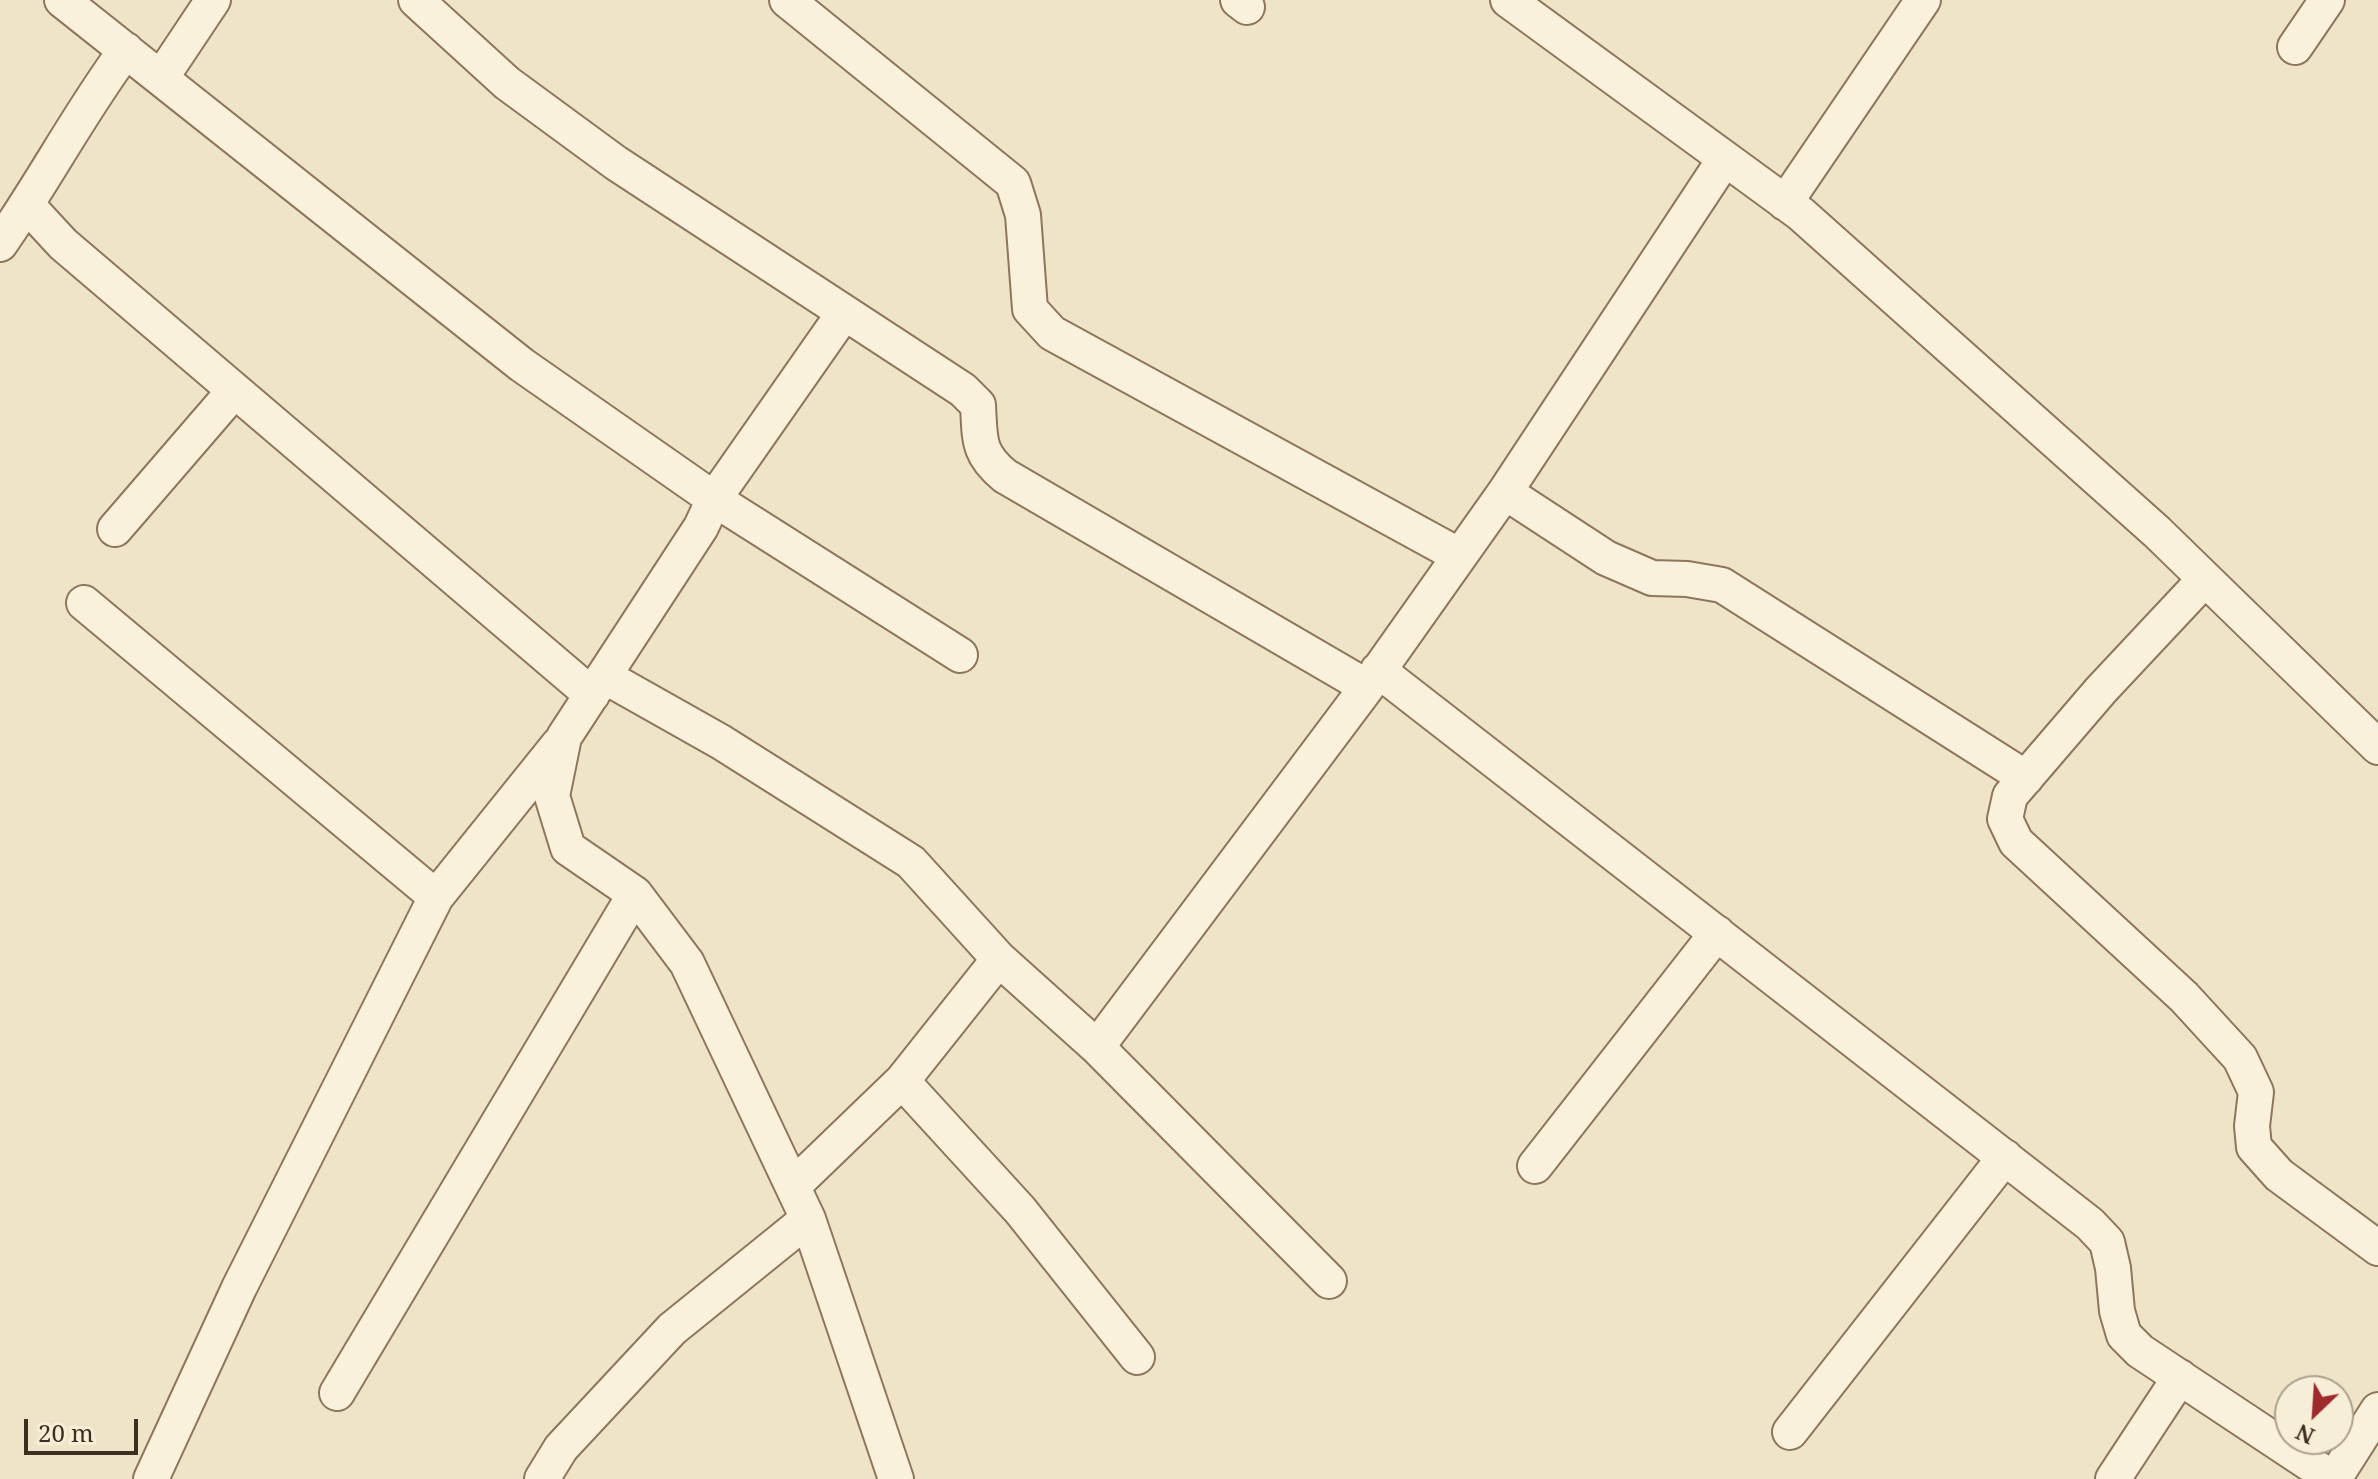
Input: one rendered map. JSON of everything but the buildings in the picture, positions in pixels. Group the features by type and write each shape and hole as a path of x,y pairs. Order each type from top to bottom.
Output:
{"street":[{"path":"62,0 522,365 714,499 960,655"},
{"path":"161,78 213,0"},
{"path":"416,0 519,92 616,163 963,390 978,405 981,447 990,463 1005,476 1373,678 1717,933 2005,1157 2090,1224 2107,1242 2117,1311 2124,1335 2140,1351 2334,1479 2378,1410"},
{"path":"787,0 1013,183 1023,215 1030,309 1052,333 1458,555"},
{"path":"1508,0 1801,214 2146,521 2378,747"},
{"path":"1785,203 1923,0"},
{"path":"2295,47 2327,0"},
{"path":"0,244 27,205 91,96 126,50"},
{"path":"1097,1047 1373,678 1505,492 1724,160"},
{"path":"27,205 63,244 234,391 598,686 721,742 911,862 999,959 1097,1047 1329,1281"},
{"path":"151,1479 239,1288 436,897 564,737 701,527 714,499 844,313"},
{"path":"115,529 234,391"},
{"path":"1505,492 1606,558 1652,578 1687,579 1722,585 2026,778"},
{"path":"2205,579 2101,690 2010,796 2005,819 2016,842 2184,997 2240,1058 2256,1092 2252,1126 2254,1147 2279,1175 2378,1248"},
{"path":"84,603 436,897"},
{"path":"564,737 552,796 568,848 635,894 687,963 808,1219 896,1479"},
{"path":"337,1393 635,894"},
{"path":"1535,1166 1717,933"},
{"path":"793,1186 902,1081 999,959"},
{"path":"902,1081 1020,1210 1137,1357"},
{"path":"1790,1432 2005,1157"},
{"path":"542,1479 561,1448 672,1329 808,1219"},
{"path":"2113,1479 2180,1377"}]}
